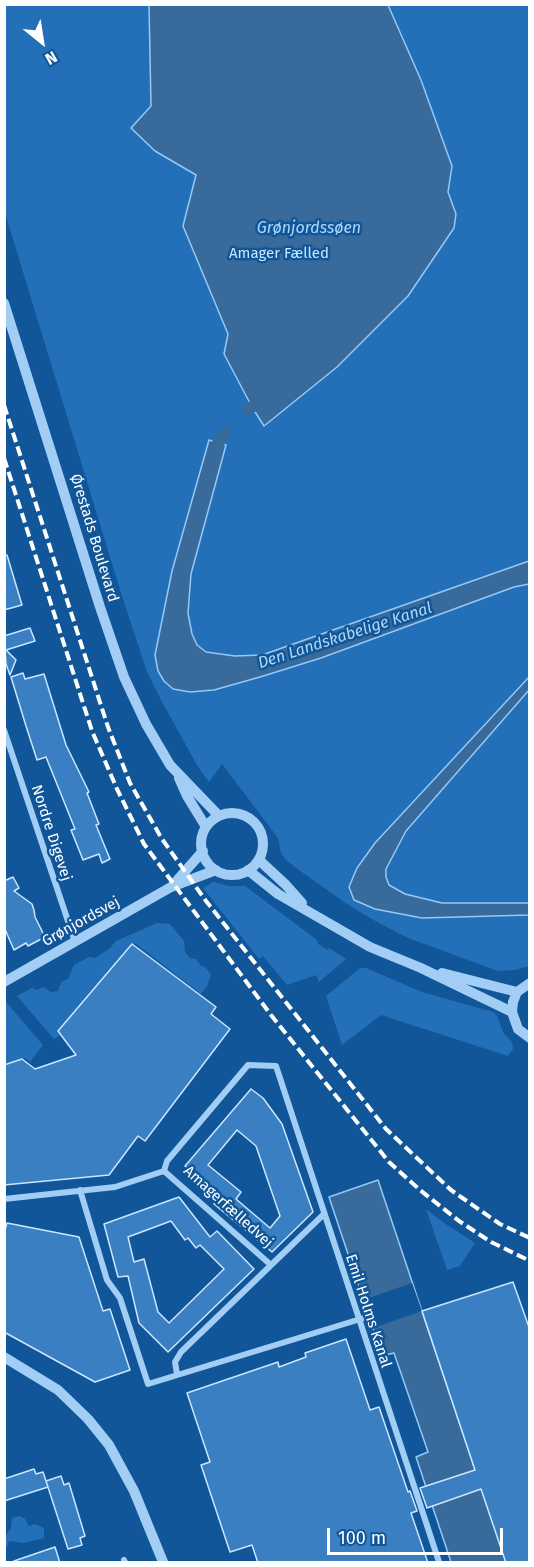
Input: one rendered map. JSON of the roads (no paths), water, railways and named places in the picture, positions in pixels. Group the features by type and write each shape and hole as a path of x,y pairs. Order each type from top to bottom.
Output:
{"street":[{"name":"Ørestads Boulevard","path":"4,303 124,677 146,724 206,827"},
{"name":"Nordre Digevej","path":"4,730 75,943"},
{"name":"Ørestads Boulevard","path":"176,772 219,816"},
{"path":"226,813 238,814 249,818 260,830 263,845 259,860 248,870 232,874 216,870 205,859 201,843 206,827 219,816 226,813"},
{"name":"Grønjordsvej","path":"171,887 202,851"},
{"path":"259,860 309,910"},
{"name":"Grønjordsvej","path":"4,982 171,887 216,870"},
{"path":"248,870 278,894 370,947 421,968 512,1012"},
{"path":"421,968 517,992"},
{"path":"530,983 517,992 512,1012 513,1021 518,1029 530,1038"},
{"name":"Amagerfælledvej","path":"164,1171 167,1161 248,1065 276,1066"},
{"name":"Emil Holms Kanal","path":"276,1066 440,1563"},
{"name":"Amagerfælledvej","path":"4,1199 115,1186 164,1171"},
{"name":"Amagerfælledvej","path":"164,1171 271,1265"},
{"path":"80,1190 106,1281 120,1298 148,1384 367,1317"},
{"name":"Amagerfælledvej","path":"177,1374 175,1362 181,1352 324,1214"},
{"path":"4,1358 58,1390 88,1419 109,1445 134,1491 163,1563"}],"water":[{"name":"Grønjordssøen","path":"149,5 388,5 421,80 452,166 448,192 456,214 454,228 408,296 337,367 264,426 224,354 228,334 183,226 196,175 155,151 131,128 151,106"},
{"path":"209,440 226,445 191,574 188,613 192,634 197,645 206,652 235,656 262,655 529,561 529,584 514,587 321,658 260,677 214,690 190,692 173,689 158,671 155,655 172,571"},
{"path":"529,677 529,690 406,831 386,869 386,877 389,885 405,894 442,903 529,903 529,915 422,918 375,909 354,900 349,887 357,868 375,843"},
{"path":"378,1180 506,1562 451,1562 416,1457 428,1452 394,1353 382,1356 329,1197"}],"waterway":[{"name":"Den Landskabelige Kanal","path":"248,410 252,407"},
{"name":"Den Landskabelige Kanal","path":"213,459 218,443 225,433"}],"railway":[{"path":"4,405 108,727 130,783 162,839 206,901 386,1129 451,1190 500,1224 530,1238"},
{"path":"4,458 92,731 144,844 271,1015 389,1162 459,1221 491,1242 530,1261"}],"park label":[{"name":"Amager Fælled","path":"279,254"}]}
